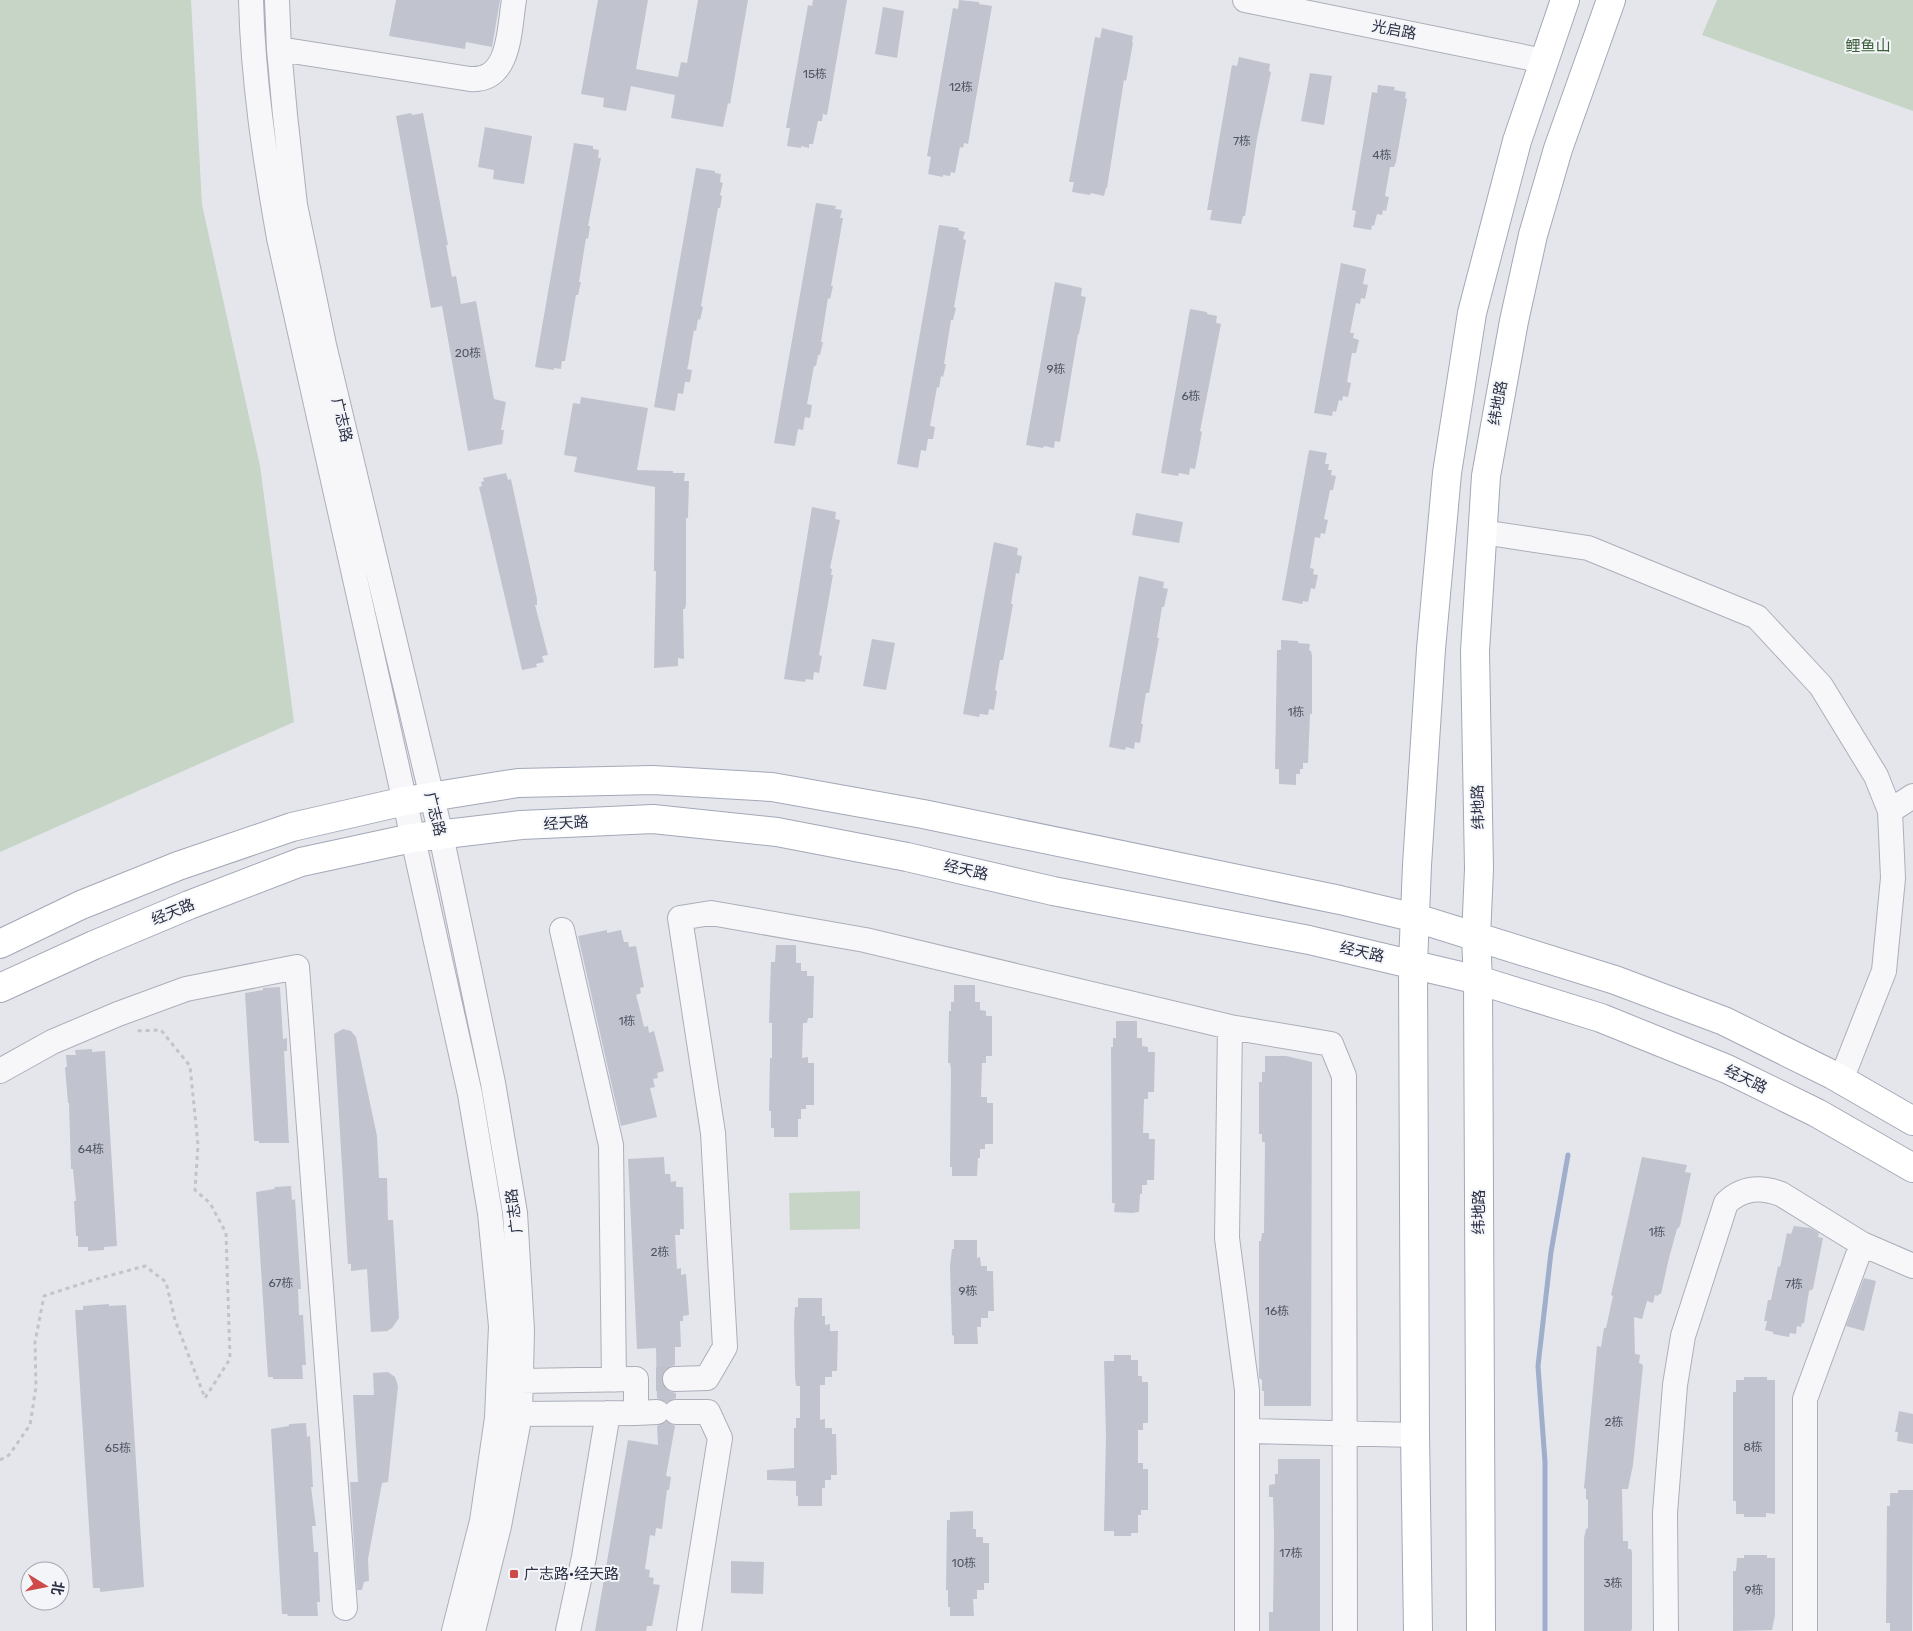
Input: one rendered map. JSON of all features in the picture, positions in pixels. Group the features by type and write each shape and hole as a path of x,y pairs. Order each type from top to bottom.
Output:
{"main road":[{"path":"1418,1631 1414,1435 1414,964 1417,865 1431,649 1447,472 1472,313 1517,141 1565,0"},
{"name":"纬地路","path":"1481,1631 1478,980 1476,936 1479,869 1475,651 1486,476 1498,400 1534,235 1558,149 1611,0"},
{"path":"0,944 81,905 178,866 292,827 418,799 518,783 653,780 772,787 923,814 1340,900 1416,918 1615,980 1724,1021 1841,1080 1913,1121"},
{"name":"经天路","path":"0,988 190,904 302,862 412,838 521,825 653,819 777,832 907,857 1053,891 1309,940 1478,980 1602,1018 1727,1069 1817,1113 1913,1168"}],"street":[{"name":"广志路","path":"251,0 252,37 260,128 279,238 418,799 441,835 493,1083 516,1213 522,1330 520,1414 499,1526 474,1631"},
{"name":"广志路","path":"277,0 285,115 297,214 418,799 412,838 470,1094 490,1213 501,1326 497,1418 482,1521 454,1631"},
{"path":"279,49 470,79 484,78 496,71 504,56 514,0"},
{"name":"光启路","path":"1245,0 1544,61"},
{"path":"1482,532 1588,548 1757,617 1821,686 1876,776 1890,811 1893,878 1884,971 1841,1080"},
{"path":"1890,811 1913,796"},
{"path":"689,1631 720,1438 708,1412 707,1378 725,1347 713,1133 680,918 711,914 865,940 1230,1027 1331,1044 1344,1076 1345,1631"},
{"path":"562,930 611,1145 645,1379 656,1412"},
{"path":"0,1071 52,1042 118,1014 186,989 297,967 345,1608"},
{"path":"1230,1027 1228,1238 1247,1390 1247,1631"},
{"path":"1666,1631 1664,1513 1675,1385 1683,1336 1726,1203 1733,1196 1751,1189 1771,1190 1781,1194 1862,1244 1913,1266"},
{"path":"1804,1631 1805,1399 1862,1244"},
{"path":"521,1381 707,1378"},
{"path":"520,1414 708,1412"},
{"path":"568,1631 584,1557 608,1413"},
{"path":"1247,1431 1414,1435"}],"path":[{"path":"0,1460 9,1455 30,1425 36,1387 35,1342 44,1296 145,1266 166,1282 174,1320 206,1398 230,1359 226,1233 210,1203 195,1190 198,1145 190,1066 161,1030 132,1031 118,1014"}],"green space":[{"path":"0,0 191,0 202,205 260,466 294,722 0,852"},
{"name":"鲤鱼山","path":"1717,0 1913,0 1913,111 1702,35"},
{"path":"860,1191 860,1229 790,1230 789,1193"}],"building":[{"path":"396,0 500,0 492,47 466,42 465,49 389,36"},
{"path":"598,0 648,0 636,69 678,77 681,62 687,63 698,0 748,0 730,104 728,103 723,127 671,118 675,95 631,86 626,111 603,107 604,98 581,94"},
{"path":"813,0 847,0 827,115 823,114 822,121 818,121 813,144 809,144 809,148 801,146 801,148 787,146 790,128 786,128 808,5 812,6"},
{"path":"959,0 979,2 979,4 992,6 968,144 964,143 963,148 960,147 955,173 951,172 950,176 943,175 943,177 928,174 931,157 927,156 953,8 958,9"},
{"path":"883,7 904,11 897,58 875,54"},
{"path":"1102,28 1133,36 1107,188 1104,196 1072,192 1074,182 1069,182 1095,37 1100,38"},
{"path":"1239,57 1270,64 1269,71 1271,72 1257,139 1245,216 1243,216 1241,224 1210,220 1212,210 1207,210 1232,65 1237,66"},
{"path":"1310,73 1332,76 1324,125 1301,121"},
{"path":"1378,85 1395,87 1394,90 1406,92 1405,98 1407,99 1396,162 1394,167 1390,167 1385,196 1389,197 1386,211 1383,210 1382,215 1377,214 1371,230 1353,227 1356,211 1352,210 1372,92 1377,93"},
{"path":"411,113 412,115 423,113 448,245 446,245 452,277 456,276 461,304 476,301 494,399 506,402 501,430 504,430 502,444 468,451 442,306 431,308 396,116"},
{"path":"485,127 532,136 524,184 493,179 494,170 478,167"},
{"path":"574,143 593,146 593,149 599,150 598,158 601,158 588,226 590,226 588,239 586,238 579,282 581,282 578,295 576,295 565,361 562,361 561,369 554,368 554,370 535,367"},
{"path":"696,168 715,171 715,173 721,174 720,182 723,183 720,195 722,196 720,208 718,208 701,306 703,307 696,331 694,330 687,369 692,370 690,382 685,382 683,394 678,393 675,411 654,407"},
{"path":"816,203 836,206 835,209 842,210 840,218 843,218 831,286 833,286 830,299 828,298 821,342 823,342 816,366 814,366 807,404 812,405 810,418 805,417 803,430 798,429 795,446 774,443"},
{"path":"939,225 959,228 958,230 965,232 963,239 966,240 954,307 956,308 953,320 951,320 944,364 946,364 939,388 937,387 930,426 935,427 933,439 928,439 926,451 921,450 918,468 897,464"},
{"path":"1341,263 1366,269 1363,284 1368,285 1365,299 1361,298 1360,304 1356,303 1350,333 1354,333 1353,338 1359,340 1356,353 1352,353 1347,382 1351,383 1348,397 1343,396 1342,401 1339,400 1336,412 1333,411 1332,416 1314,413"},
{"path":"1055,282 1082,288 1081,296 1086,297 1060,442 1055,441 1054,448 1044,446 1043,448 1026,445"},
{"path":"1190,309 1217,316 1216,323 1221,324 1200,431 1202,432 1195,469 1190,468 1189,475 1179,473 1178,476 1161,473"},
{"path":"581,397 648,408 637,470 685,473 684,481 689,481 688,518 686,518 686,604 685,609 683,609 684,659 678,658 678,666 654,668 655,487 574,472 577,457 564,455 573,403 580,404"},
{"path":"1309,450 1327,453 1325,464 1329,464 1328,470 1332,470 1331,475 1336,476 1333,490 1330,490 1324,519 1328,520 1325,534 1321,533 1320,538 1315,537 1310,568 1314,569 1313,574 1318,575 1315,589 1311,588 1308,602 1303,601 1302,604 1282,600"},
{"path":"506,473 508,480 511,479 537,599 537,605 535,605 548,655 542,656 544,662 536,664 537,667 522,670 479,487 482,486 483,478"},
{"path":"812,507 836,512 835,519 840,520 830,568 832,569 831,575 833,575 819,655 822,656 819,673 814,672 813,680 806,679 805,682 784,679"},
{"path":"1136,513 1183,522 1179,543 1132,535"},
{"path":"994,542 1018,548 1017,555 1022,556 1019,574 1016,573 1011,604 1013,604 1003,660 1000,660 994,710 989,709 988,715 980,714 979,717 963,714"},
{"path":"1139,576 1164,582 1163,588 1168,589 1164,607 1162,607 1157,638 1159,638 1149,693 1146,693 1140,743 1135,742 1134,749 1126,747 1125,750 1109,747"},
{"path":"872,639 895,643 886,690 863,686"},
{"path":"1281,640 1310,644 1309,650 1312,656 1312,714 1310,714 1308,763 1303,763 1303,769 1300,769 1300,774 1296,774 1296,785 1279,784 1279,769 1275,769 1277,650 1281,650"},
{"path":"607,930 607,933 621,930 624,942 628,942 629,947 636,946 644,987 640,988 641,993 636,995 644,1027 648,1026 649,1033 654,1031 664,1071 657,1073 658,1078 653,1079 655,1087 650,1088 657,1117 621,1126 578,936"},
{"path":"776,945 796,945 796,963 801,963 801,971 807,971 807,976 814,976 813,1018 808,1018 807,1023 803,1023 802,1058 808,1057 808,1063 814,1063 814,1105 806,1105 806,1109 801,1109 801,1119 798,1119 798,1137 774,1137 774,1128 771,1128 771,1111 769,1111 770,1058 772,1058 772,1023 769,1023 771,962 775,962"},
{"path":"954,985 975,985 975,1002 980,1002 980,1010 986,1011 986,1016 992,1016 992,1056 986,1056 986,1063 982,1063 981,1097 987,1097 987,1103 993,1103 993,1144 985,1144 985,1149 980,1149 977,1176 952,1176 952,1167 950,1167 951,1069 950,1063 948,1063 949,1011 951,1011 951,1002 954,1002"},
{"path":"280,987 283,1039 287,1038 287,1051 284,1051 289,1143 259,1143 259,1141 254,1141 245,993 263,990 263,988"},
{"path":"1116,1021 1137,1021 1137,1038 1142,1038 1142,1046 1148,1047 1148,1052 1155,1052 1154,1092 1148,1092 1148,1099 1144,1099 1143,1133 1149,1133 1149,1139 1155,1139 1154,1180 1147,1180 1147,1185 1142,1185 1139,1212 1132,1213 1114,1212 1115,1203 1112,1203 1111,1047 1113,1047 1113,1038 1116,1038"},
{"path":"343,1029 351,1031 356,1037 377,1136 379,1178 387,1178 388,1220 393,1220 399,1318 392,1328 387,1331 371,1332 367,1269 351,1271 351,1264 348,1264 334,1034"},
{"path":"92,1049 92,1052 105,1051 117,1246 104,1247 104,1250 88,1251 88,1247 78,1247 78,1236 76,1236 74,1201 76,1201 73,1169 71,1169 69,1103 65,1067 67,1067 66,1055 76,1055 75,1050"},
{"path":"1265,1056 1286,1056 1312,1062 1311,1406 1264,1406 1264,1391 1262,1391 1262,1380 1259,1378 1259,1241 1261,1241 1262,1233 1264,1233 1265,1142 1262,1142 1262,1134 1259,1134 1259,1082 1262,1082 1262,1072 1265,1072"},
{"path":"664,1157 665,1174 670,1174 671,1182 676,1181 676,1187 683,1187 684,1229 680,1229 680,1235 675,1235 677,1269 681,1268 681,1275 686,1274 689,1315 683,1316 683,1321 680,1321 681,1347 675,1347 675,1365 667,1368 661,1380 664,1387 676,1393 676,1398 667,1403 657,1398 656,1348 637,1349 628,1159"},
{"path":"1642,1157 1687,1165 1685,1172 1691,1173 1680,1226 1677,1229 1661,1294 1655,1295 1653,1303 1647,1301 1642,1319 1634,1317 1635,1354 1640,1355 1639,1363 1643,1366 1633,1465 1628,1489 1622,1489 1623,1541 1628,1541 1628,1549 1631,1549 1632,1552 1632,1629 1631,1631 1584,1631 1584,1538 1588,1528 1588,1500 1586,1499 1586,1489 1584,1488 1597,1346 1601,1347 1604,1328 1606,1328 1613,1296 1611,1295"},
{"path":"291,1186 292,1200 295,1199 301,1289 298,1289 299,1315 303,1315 306,1365 302,1365 303,1379 273,1379 273,1377 268,1377 256,1192 274,1189 275,1187"},
{"path":"1794,1226 1810,1228 1819,1233 1818,1237 1823,1238 1813,1289 1809,1291 1804,1323 1802,1323 1801,1327 1797,1326 1796,1334 1790,1333 1789,1337 1773,1334 1773,1332 1765,1330 1767,1321 1764,1321 1768,1300 1771,1300 1778,1266 1780,1267 1787,1233 1791,1234"},
{"path":"954,1240 977,1240 977,1258 980,1257 981,1266 987,1266 987,1271 993,1271 994,1311 988,1311 988,1318 981,1318 981,1327 977,1327 978,1344 954,1344 954,1336 952,1335 950,1266"},
{"path":"1864,1278 1876,1281 1864,1331 1846,1326"},
{"path":"798,1298 822,1298 822,1316 825,1316 825,1325 830,1324 830,1331 838,1331 837,1371 832,1371 832,1377 825,1377 825,1385 820,1385 820,1420 825,1419 825,1428 832,1428 832,1434 836,1434 837,1475 831,1475 831,1480 825,1480 825,1488 822,1488 822,1506 798,1506 796,1481 767,1480 767,1470 794,1468 794,1428 796,1428 796,1418 800,1418 800,1386 796,1386 795,1377 794,1325 795,1307 798,1307"},
{"path":"109,1304 109,1306 126,1305 144,1587 100,1592 100,1588 93,1588 75,1310 83,1310 83,1306"},
{"path":"1114,1355 1131,1355 1131,1360 1138,1360 1138,1376 1142,1376 1142,1382 1148,1382 1148,1423 1143,1423 1143,1430 1138,1430 1138,1463 1143,1463 1143,1469 1148,1469 1148,1510 1141,1510 1141,1515 1138,1515 1138,1533 1131,1533 1131,1536 1114,1536 1114,1531 1104,1531 1106,1435 1104,1361 1114,1361"},
{"path":"388,1372 395,1377 398,1386 388,1482 382,1483 368,1559 369,1581 364,1582 362,1590 357,1590 350,1482 358,1482 353,1395 374,1395 373,1373"},
{"path":"1744,1377 1767,1377 1767,1380 1775,1380 1775,1514 1766,1513 1766,1517 1744,1517 1744,1514 1736,1514 1736,1501 1733,1501 1733,1392 1736,1392 1736,1380 1744,1380"},
{"path":"1899,1411 1913,1414 1913,1444 1897,1441 1898,1432 1895,1432"},
{"path":"667,1421 675,1426 666,1476 671,1477 669,1490 667,1490 662,1529 656,1528 655,1536 650,1535 645,1569 650,1570 649,1577 654,1578 653,1584 660,1585 652,1626 647,1626 646,1631 595,1631 628,1440 658,1445 657,1426"},
{"path":"306,1423 307,1437 310,1436 313,1487 311,1487 316,1526 312,1526 314,1552 318,1552 320,1602 317,1602 318,1616 288,1616 287,1614 282,1614 271,1429 289,1426 289,1424"},
{"path":"1278,1459 1320,1459 1320,1631 1269,1631 1269,1612 1273,1612 1274,1535 1273,1497 1269,1497 1269,1485 1275,1484 1275,1474 1278,1474"},
{"path":"1898,1490 1913,1490 1912,1631 1890,1631 1890,1623 1886,1623 1887,1506 1890,1506 1890,1493 1898,1493"},
{"path":"973,1511 973,1529 976,1529 976,1537 983,1537 983,1543 989,1543 989,1583 984,1583 984,1590 977,1590 977,1599 973,1599 974,1616 950,1616 948,1590 946,1590 947,1520 950,1520 950,1512"},
{"path":"1744,1555 1767,1555 1767,1558 1775,1558 1775,1615 1772,1630 1733,1631 1733,1571 1736,1571 1737,1558 1744,1558"},
{"path":"731,1561 764,1562 763,1594 731,1593"}],"waterway":[{"path":"1545,1631 1545,1462 1538,1366 1551,1252 1568,1155"}],"tunnel":[{"path":"656,1379 675,1379"}],"place":[{"name":"广志路·经天路","path":"514,1574"}]}
